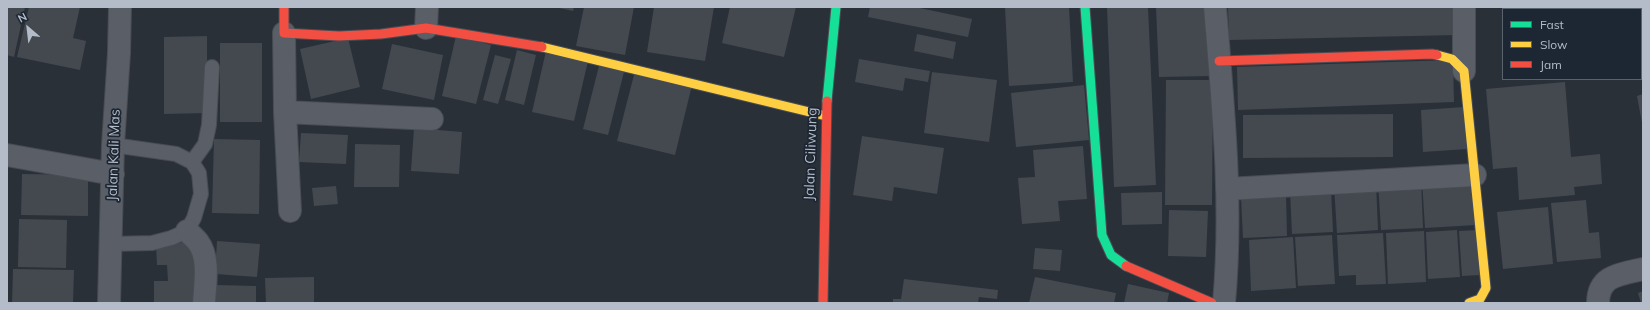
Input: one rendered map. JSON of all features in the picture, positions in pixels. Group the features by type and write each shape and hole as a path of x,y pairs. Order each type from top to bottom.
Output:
{"street":[{"name":"Jalan Kali Mas","path":"108,303 113,145 119,53 120,7"},
{"path":"284,7 285,112 290,211"},
{"name":"Jalan Ciliwung","path":"823,303 826,116 836,7"},
{"path":"1085,7 1102,235 1111,255 1130,270 1212,303"},
{"path":"1215,7 1227,189 1227,261 1224,303"},
{"path":"1464,7 1464,71 1486,288 1480,299 1468,303"},
{"path":"284,33 346,36 381,34 426,18 527,44 826,116"},
{"path":"1219,61 1432,54 1452,59 1464,71"},
{"path":"285,112 432,119"},
{"path":"7,155 113,174"},
{"path":"1227,189 1475,175"},
{"path":"187,231 198,243 203,255 205,270 204,303"},
{"path":"1598,303 1600,286 1606,281 1616,275 1643,269"}],"lane":[{"path":"192,162 205,144 209,125 212,67"},
{"path":"110,244 152,243 171,238 187,231 194,218 201,194 199,173 192,162 176,154 113,145"}],"building":[{"path":"7,7 25,7 14,57 7,55"},
{"path":"29,7 80,7 73,38 86,41 80,70 17,57"},
{"path":"555,7 574,7 573,11"},
{"path":"584,7 634,7 625,55 576,46"},
{"path":"654,7 714,7 705,61 647,52"},
{"path":"730,7 796,7 784,57 722,43"},
{"path":"870,7 915,7 972,19 968,37 868,17"},
{"path":"1005,7 1069,7 1073,82 1009,86"},
{"path":"1107,7 1148,7 1156,185 1114,187"},
{"path":"1156,7 1205,7 1205,34 1209,35 1211,76 1159,77"},
{"path":"1228,7 1457,7 1457,35 1229,40"},
{"path":"1643,7 1643,30 1642,8 1622,8"},
{"path":"917,34 956,42 953,59 914,51"},
{"path":"207,36 207,113 164,114 164,37"},
{"path":"456,36 491,45 476,104 442,96"},
{"path":"348,38 360,87 311,99 300,49"},
{"path":"220,43 262,43 262,122 220,122"},
{"path":"392,44 443,55 434,100 382,89"},
{"path":"517,50 536,55 524,105 505,100"},
{"path":"546,51 588,61 574,121 532,112"},
{"path":"495,55 511,59 498,104 483,100"},
{"path":"859,59 930,71 928,82 905,78 903,91 855,82"},
{"path":"1453,60 1454,102 1238,110 1237,67"},
{"path":"600,62 625,68 608,135 583,129"},
{"path":"635,71 692,85 675,155 617,141"},
{"path":"932,72 997,80 989,142 924,133"},
{"path":"1166,80 1213,80 1212,205 1165,205"},
{"path":"1565,82 1571,157 1600,154 1602,184 1574,187 1575,195 1519,200 1517,167 1493,169 1486,89"},
{"path":"1084,85 1089,140 1016,147 1011,93"},
{"path":"1643,94 1643,123 1642,123 1637,96"},
{"path":"1464,107 1467,149 1423,152 1421,110"},
{"path":"1393,114 1393,157 1243,158 1243,115"},
{"path":"414,128 462,132 459,174 411,171"},
{"path":"301,133 348,135 346,164 299,162"},
{"path":"862,136 944,148 937,194 894,187 892,201 853,195"},
{"path":"214,139 260,140 259,214 212,213"},
{"path":"355,144 400,145 399,187 354,187"},
{"path":"1083,146 1087,199 1058,201 1060,221 1022,224 1018,178 1035,177 1033,150"},
{"path":"22,174 88,175 88,216 21,215"},
{"path":"1474,178 1476,225 1425,228 1422,181"},
{"path":"1421,180 1423,228 1381,230 1378,182"},
{"path":"1376,183 1378,230 1337,233 1334,186"},
{"path":"336,186 338,204 314,206 312,188"},
{"path":"1331,189 1333,232 1292,234 1290,191"},
{"path":"1162,192 1162,224 1122,225 1121,193"},
{"path":"1286,194 1287,236 1243,238 1241,197"},
{"path":"1586,200 1589,233 1599,232 1601,258 1557,262 1551,203"},
{"path":"1548,207 1553,264 1503,269 1497,212"},
{"path":"1169,210 1208,211 1206,257 1168,256"},
{"path":"19,219 67,220 66,268 18,267"},
{"path":"1457,230 1460,277 1428,279 1426,232"},
{"path":"1479,230 1481,275 1462,276 1459,231"},
{"path":"1424,231 1426,282 1388,284 1386,233"},
{"path":"1383,233 1386,284 1356,285 1356,275 1339,276 1337,235"},
{"path":"1332,235 1335,284 1298,286 1295,237"},
{"path":"1293,237 1296,288 1251,291 1249,240"},
{"path":"217,241 260,244 257,277 215,274"},
{"path":"197,242 198,303 154,303 154,281 168,281 167,265 157,265 156,243"},
{"path":"1035,248 1062,250 1060,271 1033,269"},
{"path":"13,269 74,270 73,303 12,303"},
{"path":"314,277 314,303 266,303 265,278"},
{"path":"1035,277 1116,293 1114,303 1029,303"},
{"path":"904,279 998,290 997,299 979,297 978,303 893,303 893,299 901,299"},
{"path":"1128,284 1169,293 1167,303 1124,303"},
{"path":"216,285 256,286 256,303 215,303"},
{"path":"1643,291 1643,303 1641,303 1638,293"}],"traffic: fast":[{"path":"827,101 836,7"},
{"path":"1085,7 1102,235 1111,255 1126,266"}],"traffic: slow":[{"path":"542,47 826,116"},
{"path":"1437,55 1452,59 1464,71 1486,288 1480,299 1469,303"}],"traffic: jam":[{"path":"284,7 284,33 339,36 381,34 426,28 542,47"},
{"path":"1219,61 1437,55"},
{"path":"823,303 827,101"},
{"path":"1126,266 1212,303"}]}
